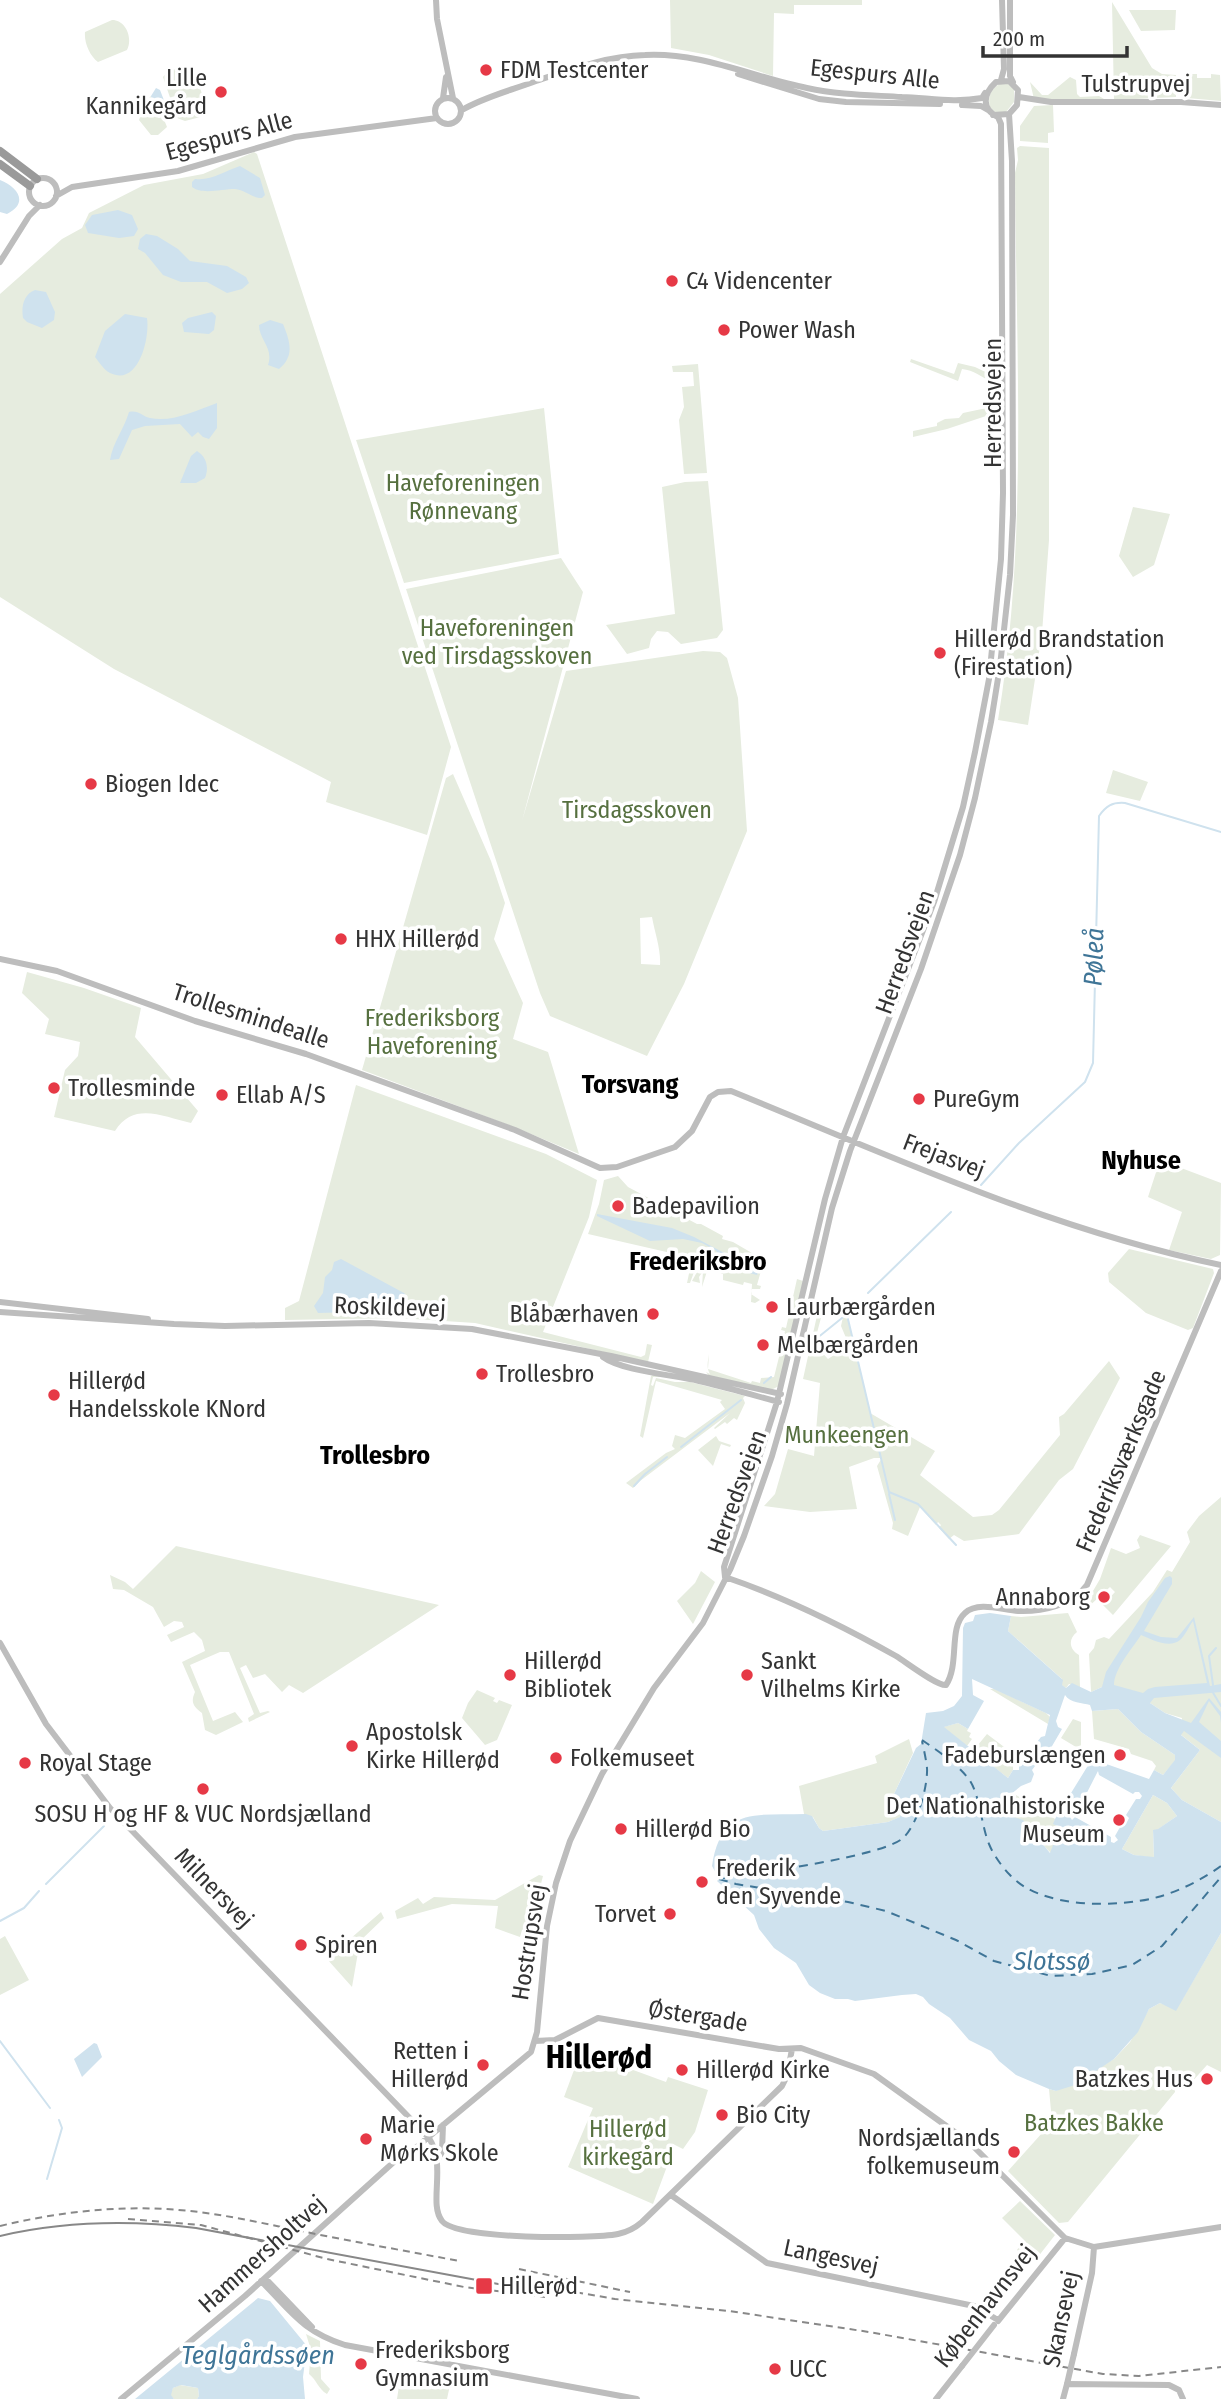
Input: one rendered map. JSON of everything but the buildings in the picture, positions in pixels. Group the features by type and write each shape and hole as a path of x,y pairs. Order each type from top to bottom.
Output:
{"highway":[{"path":"0,150 34,183"},
{"path":"0,164 34,183"}],"street":[{"path":"436,0 446,64 456,100 462,110 460,117 452,123 444,123 437,118 435,110 436,104 443,98 446,64"},
{"path":"1002,0 1004,69 1001,80 988,89 985,100 990,112 1009,114 1017,105 1019,97 1010,76 1010,0"},
{"name":"Egespurs Alle","path":"462,110 497,95 586,65 622,57 673,55 804,88 847,95 963,102 982,98 988,89"},
{"name":"Egespurs Alle","path":"714,64 758,81 819,99 981,106 990,112"},
{"path":"1001,80 1013,82"},
{"name":"Egespurs Alle","path":"456,100 497,95"},
{"name":"Tulstrupvej","path":"1019,97 1051,102"},
{"path":"443,98 456,100"},
{"name":"Tulstrupvej","path":"1017,105 1051,102 1181,102 1221,105"},
{"name":"Egespurs Alle","path":"397,124 435,110"},
{"name":"Herredsvejen","path":"725,1577 724,1567 778,1398 825,1199 843,1138 934,902 946,864 973,763 989,679 997,614 1003,493 1002,124 1000,119 990,112"},
{"name":"Herredsvejen","path":"725,1577 759,1496 788,1400 832,1209 853,1141 920,969 960,855 984,762 1000,666 1010,575 1013,514 1012,161 1009,114"},
{"name":"Egespurs Alle","path":"54,184 72,187 178,171 295,137 437,118"},
{"path":"46,178 54,184 56,196 50,203 37,203 30,194 34,183 46,178"},
{"name":"Egespurs Alle","path":"56,196 72,187"},
{"path":"0,262 37,203"},
{"name":"Trollesmindealle","path":"0,959 57,971 195,1021 283,1046 349,1069 515,1130 595,1167 617,1167 681,1142"},
{"name":"Frejasvej","path":"681,1142 692,1131 710,1097 727,1091 1071,1226 1177,1256 1221,1265"},
{"name":"Frederiksværksgade","path":"725,1577 831,1621 939,1684 946,1685 953,1672 957,1626 963,1614 970,1609 980,1607 1034,1610 1060,1604 1082,1593 1221,1271"},
{"name":"Roskildevej","path":"0,1302 138,1317 174,1324"},
{"path":"30,1304 30,1314"},
{"name":"Roskildevej","path":"0,1312 225,1326 439,1326 505,1334 700,1374 788,1400"},
{"name":"Hostrupsvej","path":"535,2041 547,1926 556,1884 570,1842 602,1774 654,1688 703,1623 725,1577"},
{"name":"Milnersvej","path":"0,1643 46,1724 110,1808 429,2138"},
{"name":"Østergade","path":"535,2041 555,2040 598,2018 667,2031 792,2049 801,2048 874,2074 970,2143 1065,2238"},
{"name":"Hammersholtvej","path":"121,2399 263,2279 396,2160 429,2138 523,2061 531,2052 535,2041"},
{"path":"429,2138 435,2147 438,2160 437,2208 450,2228 511,2236 619,2234 642,2222 782,2086 787,2076 792,2049"},
{"path":"438,2160 442,2152 443,2124"},
{"name":"Langesvej","path":"671,2195 767,2263 974,2306 996,2323"},
{"path":"1065,2238 1094,2247 1221,2227"},
{"name":"Københavnsvej","path":"936,2399 1065,2238"},
{"name":"Skansevej","path":"1063,2399 1092,2273 1094,2247"},
{"path":"263,2279 318,2333 345,2345 637,2399"},
{"path":"1067,2384 1169,2385 1179,2390 1183,2399"}],"green space":[{"path":"670,0 862,0 862,5 794,5 794,14 774,13 773,76 709,55 671,48"},
{"path":"1112,2 1152,68 1162,74 1176,75 1176,97 1114,100"},
{"path":"1129,10 1176,10 1175,30 1141,31"},
{"path":"112,20 124,26 129,35 129,45 127,50 98,62 88,49 85,32"},
{"path":"192,65 208,115 185,121 177,118 163,77 168,71"},
{"path":"1188,74 1197,74 1197,78 1211,78 1211,74 1220,75 1221,101 1187,98"},
{"path":"1070,77 1076,80 1077,94 1080,97 1099,96 1104,99 1034,99 1030,82 1042,95 1048,95"},
{"path":"1007,83 1014,89 1014,102 1006,112 995,112 990,107 990,96 993,89"},
{"path":"151,96 152,114 163,117 167,127 158,135 151,135 139,120 145,102"},
{"path":"1053,105 1054,132 1048,133 1048,143 1020,141 1020,126 1034,106"},
{"path":"1017,148 1049,148 1049,540 1042,633 1028,725 998,720 1007,652 1017,516 1015,173"},
{"path":"254,152 257,154 451,747 427,835 326,802 331,782 114,669 0,597 0,294 62,239 82,228 89,213 144,185 203,174"},
{"path":"911,359 954,374 958,363 975,367 998,378 998,412 913,437 913,431 937,426 937,423 945,419 959,418 963,413 996,406 992,382 974,372 962,369 958,381 910,362"},
{"path":"698,364 707,473 684,474 679,420 684,407 682,387 694,386 693,372 673,372 672,366"},
{"name":"Haveforeningen Rønnevang","path":"544,408 559,554 404,583 356,440"},
{"path":"708,481 723,630 717,638 681,644 668,632 657,631 649,648 627,654 606,625 675,614 662,487"},
{"path":"1133,507 1170,514 1154,565 1133,577 1119,556"},
{"name":"Tirsdagsskoven","path":"561,558 583,592 522,821 566,671 703,651 720,652 727,658 738,698 747,831 684,984 647,1056 550,1016 540,993 406,589","holes":["652,917 659,947 660,965 641,964 640,918"]},
{"path":"1113,770 1148,782 1140,801 1106,793"},
{"name":"Frederiksborg Haveforening","path":"453,774 491,861 505,903 494,939 523,1003 513,1039 548,1052 579,1154 362,1070 446,778"},
{"path":"27,972 141,1008 135,1037 198,1111 191,1123 160,1115 140,1114 131,1116 115,1131 54,1117 65,1070 78,1056 80,1042 45,1034 49,1019 22,993"},
{"path":"356,1085 546,1154 597,1180 589,1217 543,1332 641,1357 645,1355 647,1344 652,1345 648,1362 475,1323 399,1318 285,1320 285,1308 299,1301"},
{"path":"1160,1160 1221,1183 1220,1255 1211,1259 1169,1250 1182,1212 1148,1197"},
{"path":"618,1176 628,1187 764,1260 757,1285 761,1286 760,1289 752,1289 752,1284 744,1282 743,1285 723,1280 723,1274 708,1268 702,1287 703,1271 699,1277 700,1283 692,1281 697,1272 694,1272 690,1283 687,1283 691,1264 683,1262 684,1256 588,1234 604,1180"},
{"path":"1129,1249 1213,1269 1214,1273 1193,1328 1188,1330 1146,1313 1109,1282 1108,1273"},
{"path":"797,1279 803,1281 779,1386 771,1390 709,1376 706,1372 710,1374 708,1369 751,1383 760,1383 761,1378 774,1377 783,1341 779,1338 783,1339 785,1331 781,1330 782,1327 786,1328"},
{"path":"751,1294 760,1300 751,1302"},
{"name":"Munkeengen","path":"845,1308 870,1413 935,1451 920,1475 973,1517 992,1515 999,1510 1060,1435 1059,1417 1109,1361 1120,1378 1073,1469 1059,1480 1019,1534 964,1541 954,1535 949,1539 939,1528 941,1525 938,1522 936,1525 920,1507 908,1536 892,1529 893,1523 877,1466 882,1458 874,1458 849,1467 857,1509 810,1512 764,1506 775,1494 788,1449 814,1456 820,1383 803,1379 818,1311 822,1314 814,1344 828,1359 849,1345 841,1326"},
{"path":"654,1374 663,1377 653,1377 653,1386 656,1378 690,1382 745,1396 745,1403 737,1420 734,1418 727,1424 725,1422 714,1428 730,1413 633,1488 626,1483 675,1449 672,1446 675,1435 685,1438 725,1409 720,1402 722,1400 656,1381 643,1438 640,1436 651,1376"},
{"path":"716,1436 719,1441 731,1445 721,1444 713,1466 698,1450"},
{"path":"1221,1497 1221,1822 1182,1800 1171,1788 1200,1750 1180,1734 1182,1718 1165,1713 1150,1703 1102,1687 1091,1692 1089,1654 1096,1640 1104,1637 1109,1639 1153,1592 1167,1570 1172,1572 1190,1542 1187,1532 1199,1516"},
{"path":"1140,1535 1171,1546 1113,1615 1103,1605 1115,1592 1110,1587 1086,1609 1086,1603 1100,1579 1111,1548 1126,1554 1140,1548 1137,1540"},
{"path":"176,1546 439,1605 303,1693 289,1685 282,1692 265,1674 253,1678 246,1665 240,1668 260,1713 270,1712 249,1722 248,1718 254,1714 229,1652 220,1652 190,1665 213,1721 235,1712 243,1722 216,1735 205,1730 202,1713 193,1702 195,1692 182,1662 205,1651 202,1640 194,1632 171,1642 167,1635 184,1627 182,1622 174,1621 164,1627 153,1607 124,1590 113,1589 110,1575 133,1589"},
{"path":"701,1571 715,1582 693,1624 677,1601 695,1583"},
{"path":"1068,1613 1077,1632 1071,1644 1079,1655 1080,1688 1069,1684 1066,1688 1061,1685 1062,1679 1008,1631 1011,1616"},
{"path":"990,1689 1046,1713 1050,1717 1048,1724"},
{"path":"477,1690 495,1698 493,1701 497,1703 499,1700 512,1705 497,1740 485,1745 462,1718"},
{"path":"1118,1709 1141,1732 1175,1755 1176,1760 1163,1775 1154,1770 1156,1766 1152,1761 1131,1754 1129,1749 1094,1739 1092,1711"},
{"path":"1073,1719 1081,1722 1081,1750 1061,1738"},
{"path":"958,1723 971,1733 969,1737 972,1739 967,1746 943,1727"},
{"path":"987,1734 1020,1759 1013,1766 1008,1778 973,1751"},
{"path":"909,1739 913,1753 894,1794 901,1817 888,1822 823,1831 813,1817 804,1814 799,1786 877,1763 875,1756"},
{"path":"1011,1792 1055,1819 1054,1824 1059,1830 1051,1853 1026,1824 995,1806"},
{"path":"1153,1795 1167,1803 1177,1816 1153,1830 1154,1858 1134,1855 1122,1849"},
{"path":"539,1875 543,1876 529,1930 522,1930 520,1937 495,1928 498,1906 452,1904 397,1919 395,1911 418,1898 423,1904 434,1897 495,1900"},
{"path":"381,1912 384,1918 360,1941 352,1987 327,1959"},
{"name":"Batzkes Bakke","path":"1221,1933 1221,2072 1207,2065 1190,2084 1182,2081 1175,2086 1175,2092 1068,2222 1059,2223 1008,2171 1052,2122 1049,2089 1056,2091 1114,2059 1130,2042 1149,2009 1160,2003 1166,2005 1183,1998"},
{"path":"5,1936 29,1980 0,1995 0,1939"},
{"name":"Hillerød kirkegård","path":"595,2056 666,2082 668,2077 708,2090 695,2132 683,2149 675,2145 653,2204 568,2167 593,2108 564,2097 577,2062 590,2068"},
{"path":"1020,2201 1055,2235 1034,2262 1017,2250 1024,2240 1002,2218"},
{"path":"306,2334 320,2341 321,2379 330,2389 327,2394 309,2374 311,2350"},
{"path":"401,2373 405,2374 404,2380 420,2374 436,2377 445,2385 450,2385 447,2399 397,2399"},
{"path":"180,2385 198,2388 197,2399 174,2399 170,2395 173,2388"}],"water":[{"path":"156,88 160,90 165,103 163,117 154,117 151,96"},
{"path":"240,166 260,178 265,195 262,198 235,189 207,191 192,187 195,179 212,177"},
{"path":"0,180 12,187 19,196 18,205 7,214 0,212"},
{"path":"118,210 132,215 138,229 134,236 119,238 88,233 85,225 92,215"},
{"path":"146,234 157,236 178,249 190,261 227,266 246,277 249,283 242,289 227,293 207,282 181,282 163,275 145,253 138,249 140,239"},
{"path":"35,290 46,292 55,312 54,320 42,328 23,318 24,301 28,294"},
{"path":"212,312 216,316 214,330 209,334 184,332 182,323 188,318"},
{"path":"125,314 147,318 147,337 135,367 120,375 108,372 95,357 105,331"},
{"path":"270,320 283,324 289,342 289,354 279,369 268,365 268,349 259,325"},
{"path":"217,403 217,428 209,439 198,432 192,437 180,424 145,426 132,430 119,459 110,460 129,412 167,419"},
{"path":"197,451 206,463 205,478 196,483 180,483 191,456"},
{"path":"597,1214 672,1228 749,1266 758,1272 757,1275 734,1269 715,1250 702,1243 683,1239 650,1241"},
{"path":"341,1259 404,1293 407,1296 407,1305 393,1311 318,1313 314,1306 323,1293 325,1277 332,1270 334,1262"},
{"name":"Slotssø","path":"1170,1576 1172,1584 1144,1631 1161,1637 1177,1638 1194,1617 1210,1686 1221,1684 1221,1692 1154,1698 1150,1703 1165,1713 1191,1723 1209,1698 1221,1712 1221,1723 1220,1716 1209,1701 1199,1722 1221,1741 1221,1758 1184,1731 1181,1735 1200,1750 1171,1788 1182,1800 1221,1822 1221,1933 1176,2011 1160,2003 1149,2009 1138,2032 1114,2059 1075,2085 1056,2091 1016,2075 991,2051 969,2040 950,2018 916,1994 855,2001 835,1999 820,1993 809,1985 796,1963 774,1948 759,1929 754,1915 717,1881 719,1879 712,1866 717,1846 724,1832 733,1823 744,1818 806,1814 812,1816 823,1831 888,1822 900,1817 901,1812 894,1794 916,1748 921,1744 926,1713 943,1711 954,1706 962,1696 963,1628 965,1623 973,1621 975,1615 990,1613 1011,1616 1008,1631 1063,1680 1062,1685 1066,1688 1072,1683 1091,1692 1102,1687 1106,1672 1165,1578","holes":["1193,1621 1207,1683 1155,1687 1143,1693 1114,1685 1120,1666 1141,1635 1171,1644 1182,1638","972,1679 1050,1715 1045,1736 1041,1737 1019,1765 1019,1770 1013,1770 1008,1778 944,1727 958,1723 968,1729 984,1701 973,1695","1065,1695 1073,1701 1090,1705 1092,1711 1118,1709 1141,1732 1175,1755 1175,1760 1163,1775 1154,1770 1149,1779 1092,1759 1055,1819 1053,1824 1059,1827 1059,1830 1050,1853 1023,1820 1010,1816 996,1806 1021,1786 1031,1782 1034,1774 1032,1770 1038,1762 1041,1765 1062,1729 1056,1721","1098,1771 1099,1775 1133,1794 1139,1792 1142,1796 1136,1799 1126,1815 1129,1818 1127,1822 1124,1820 1115,1836 1118,1840 1114,1843 1111,1842 1111,1837 1075,1817 1072,1820 1070,1817 1075,1816","1153,1795 1167,1803 1177,1816 1153,1830 1154,1857 1134,1855 1122,1849"]},
{"path":"94,2043 97,2044 102,2057 82,2077 74,2059"},
{"name":"Teglgårdssøen","path":"258,2298 270,2301 307,2346 303,2377 305,2399 197,2399 198,2388 181,2385 173,2388 171,2395 174,2399 135,2399"}],"waterway":[{"name":"Pøleå","path":"981,1185 1019,1143 1085,1082 1093,1063 1099,816 1110,805 1125,803 1221,832"},
{"name":"Pøleå","path":"868,1293 951,1212"},
{"name":"Pøleå","path":"811,1343 847,1314"},
{"path":"847,1315 889,1492 918,1504 956,1545"},
{"name":"Pøleå","path":"764,1383 771,1377"},
{"name":"Pøleå","path":"681,1447 741,1400"},
{"name":"Pøleå","path":"634,1486 667,1457"},
{"path":"889,1494 895,1520"},
{"path":"1213,1685 1209,1656 1216,1648"},
{"path":"1212,1691 1221,1706"},
{"name":"Pøleå","path":"46,1884 104,1826"},
{"name":"Pøleå","path":"0,1921 24,1908 39,1891"},
{"path":"0,2041 50,2108"},
{"path":"47,2179 62,2128 59,2120"}],"ferry route":[{"path":"922,1740 952,1762 968,1778 995,1856 1010,1875 1040,1894 1080,1903 1141,1901 1183,1888 1221,1866"},
{"path":"720,1879 845,1858 891,1845 903,1838 913,1825 926,1785 927,1768 922,1741"},
{"path":"719,1879 886,1911 956,1940 994,1961 1051,1976 1092,1974 1132,1965 1162,1946 1221,1877"}],"tram line":[{"path":"0,2236 49,2227 98,2223 171,2225 509,2286"}],"railway":[{"path":"0,2226 41,2217 102,2210 182,2210 233,2217 459,2261"},
{"path":"128,2219 201,2225 327,2259 464,2287 545,2297"},
{"path":"519,2269 630,2292"},
{"path":"517,2282 615,2299 729,2311 869,2332 1103,2374 1139,2376 1221,2367"}],"place":[{"name":"FDM Testcenter","path":"486,70"},
{"name":"Lille Kannikegård","path":"221,92"},
{"name":"C4 Videncenter","path":"672,281"},
{"name":"Power Wash","path":"724,330"},
{"name":"Hillerød Brandstation (Firestation)","path":"940,653"},
{"name":"Biogen Idec","path":"91,784"},
{"name":"HHX Hillerød","path":"341,939"},
{"name":"Trollesminde","path":"54,1088"},
{"name":"Ellab A/S","path":"222,1095"},
{"name":"PureGym","path":"919,1099"},
{"name":"Badepavilion","path":"618,1206"},
{"name":"Laurbærgården","path":"772,1307"},
{"name":"Blåbærhaven","path":"653,1314"},
{"name":"Melbærgården","path":"763,1345"},
{"name":"Trollesbro","path":"482,1374"},
{"name":"Hillerød Handelsskole KNord","path":"54,1395"},
{"name":"Annaborg","path":"1104,1597"},
{"name":"Hillerød Bibliotek","path":"510,1675"},
{"name":"Sankt Vilhelms Kirke","path":"747,1675"},
{"name":"Apostolsk Kirke Hillerød","path":"352,1746"},
{"name":"Fadeburslængen","path":"1120,1755"},
{"name":"Folkemuseet","path":"556,1758"},
{"name":"Royal Stage","path":"25,1763"},
{"name":"SOSU H og HF & VUC Nordsjælland","path":"203,1789"},
{"name":"Det Nationalhistoriske Museum","path":"1119,1820"},
{"name":"Hillerød Bio","path":"621,1829"},
{"name":"Frederik den Syvende","path":"702,1882"},
{"name":"Torvet","path":"670,1914"},
{"name":"Spiren","path":"301,1945"},
{"name":"Retten i Hillerød","path":"483,2065"},
{"name":"Hillerød Kirke","path":"682,2070"},
{"name":"Batzkes Hus","path":"1207,2079"},
{"name":"Bio City","path":"722,2115"},
{"name":"Marie Mørks Skole","path":"366,2139"},
{"name":"Nordsjællands folkemuseum","path":"1014,2152"},
{"name":"Hillerød","path":"484,2286"},
{"name":"Frederiksborg Gymnasium","path":"361,2364"},
{"name":"UCC","path":"775,2369"}],"district":[{"name":"Torsvang","path":"630,1084"},
{"name":"Nyhuse","path":"1141,1160"},
{"name":"Frederiksbro","path":"698,1261"},
{"name":"Trollesbro","path":"375,1455"},
{"name":"Hillerød","path":"599,2057"}],"park label":[{"name":"Haveforeningen ved Tirsdagsskoven","path":"497,642"}]}
